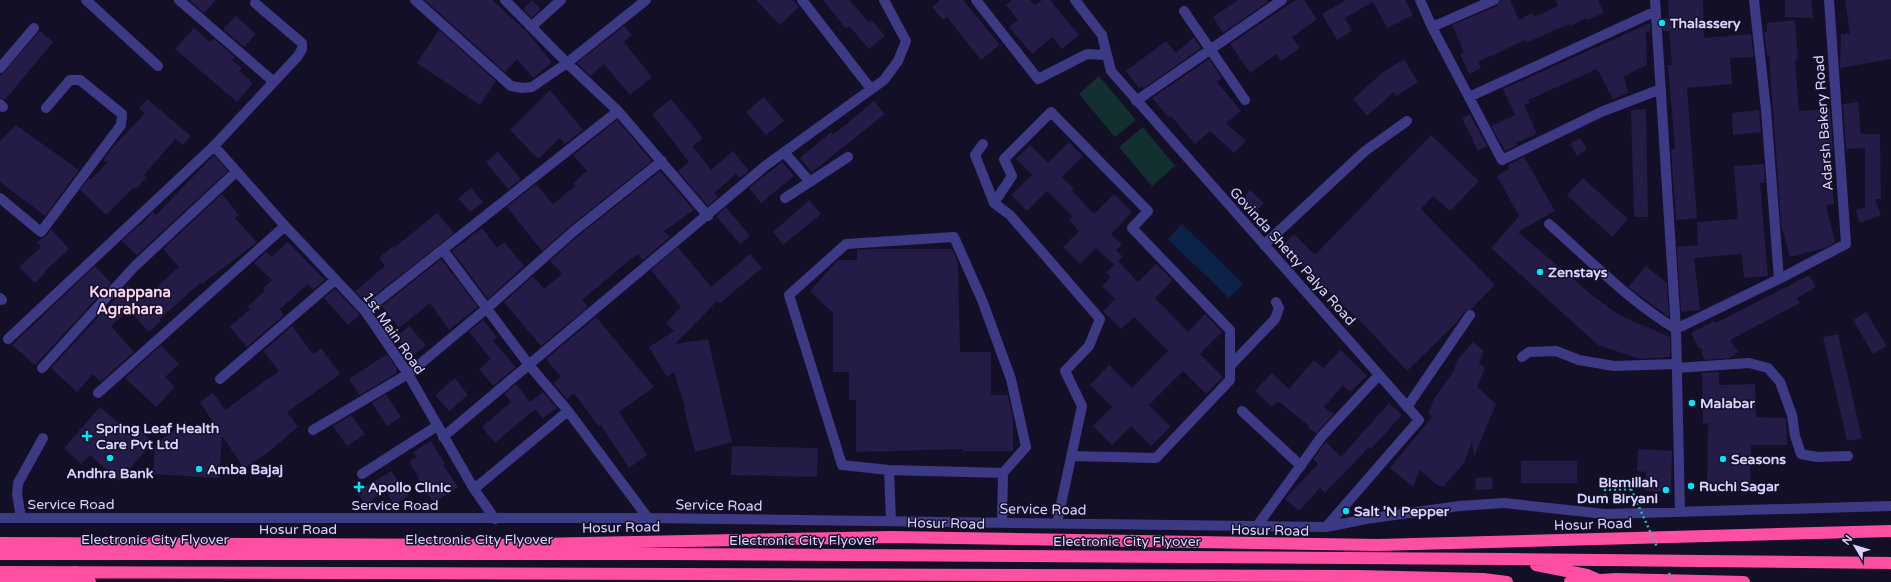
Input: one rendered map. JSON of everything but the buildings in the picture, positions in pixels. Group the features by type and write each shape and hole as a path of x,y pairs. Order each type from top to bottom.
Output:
{"highway":[{"name":"Hosur Road","path":"0,543 489,545 892,537 1378,545 1891,531"},
{"name":"Electronic City Flyover","path":"0,554 723,554 1507,559 1588,576 1602,582"},
{"path":"1507,559 1891,563"},
{"path":"0,572 1358,576 1483,579 1507,582"},
{"path":"75,572 90,582"},
{"path":"1570,582 1616,579 1744,582"},
{"path":"0,581 90,582"}],"street":[{"path":"86,0 158,66"},
{"path":"179,0 274,82"},
{"path":"415,0 511,86 522,88 532,87 567,64 646,0"},
{"path":"505,0 567,64 618,111 662,160 708,216"},
{"path":"531,27 561,0"},
{"path":"802,0 871,89"},
{"path":"443,437 708,216 765,166 884,80 898,61 906,40 884,0"},
{"path":"976,0 1038,79 1087,54 1107,55"},
{"name":"Govinda Shetty Palya Road","path":"1075,0 1102,35 1111,71 1419,420 1326,527"},
{"path":"1136,101 1282,0"},
{"path":"1420,0 1432,27 1502,160 1601,112 1661,89"},
{"path":"1432,27 1494,0"},
{"path":"1655,0 1676,329 1680,512"},
{"path":"1676,329 1779,279 1766,110 1754,0"},
{"name":"Adarsh Bakery Road","path":"1779,279 1846,244 1829,0"},
{"path":"8,339 214,146 298,56 302,49 302,43 255,3"},
{"path":"1184,11 1245,100"},
{"path":"1469,97 1656,11"},
{"path":"0,68 34,28"},
{"path":"0,198 41,232 122,125 122,114 80,80 70,80 46,108"},
{"path":"365,312 618,111"},
{"path":"994,203 1012,176 1004,159 1051,112 1148,210 1132,228 1230,330 1230,380 1156,458 1072,456"},
{"path":"1264,245 1365,151 1407,121"},
{"path":"983,144 975,155 994,203 1010,215 1100,319 1089,346 1065,371 1082,406 1057,524"},
{"name":"1st Main Road","path":"214,146 285,226 365,312 408,374 474,489 495,519"},
{"path":"784,152 810,182"},
{"path":"785,198 848,157"},
{"path":"313,430 408,374 486,309 574,231 662,160"},
{"path":"42,368 135,266 236,172"},
{"path":"1549,224 1636,301 1659,319 1676,329"},
{"path":"98,392 285,226"},
{"path":"1002,523 1003,473 1026,447 1011,379 982,300 954,237 846,244 789,295 842,465 888,470 1003,473"},
{"path":"443,250 486,309 529,365 568,411 648,518"},
{"path":"220,379 335,280"},
{"path":"1230,366 1275,319 1279,308 1276,302"},
{"path":"1407,407 1470,315"},
{"path":"1522,356 1528,352 1556,351 1579,360 1614,366 1676,366 1749,363 1768,368 1780,382 1792,415 1795,436 1801,454 1817,457 1848,456"},
{"path":"1257,526 1322,436 1379,375"},
{"path":"474,489 568,411"},
{"path":"1242,411 1301,466"},
{"path":"362,474 437,426"},
{"path":"21,518 17,494 18,483 43,438"},
{"path":"888,470 891,521"},
{"name":"Service Road","path":"0,518 648,518 1326,527 1366,519 1451,507 1504,503 1605,514 1891,506"}],"path":[{"path":"1605,490 1631,489 1660,553"},
{"path":"1666,568 1673,582"}],"green space":[{"path":"1099,76 1136,120 1115,137 1079,94"},
{"path":"1143,127 1175,166 1152,186 1119,147"}],"water":[{"path":"1182,224 1243,284 1229,298 1168,239"}],"place":[{"name":"Thalassery","path":"1662,23"},
{"name":"Zenstays","path":"1540,272"},
{"name":"Malabar","path":"1692,403"},
{"name":"Spring Leaf Health Care Pvt Ltd","path":"87,436"},
{"name":"Andhra Bank","path":"110,458"},
{"name":"Seasons","path":"1723,459"},
{"name":"Amba Bajaj","path":"199,469"},
{"name":"Ruchi Sagar","path":"1691,486"},
{"name":"Apollo Clinic","path":"359,487"},
{"name":"Bismillah Dum Biryani","path":"1666,490"},
{"name":"Salt 'N Pepper","path":"1346,511"}],"district":[{"name":"Konappana Agrahara","path":"130,300"}]}
